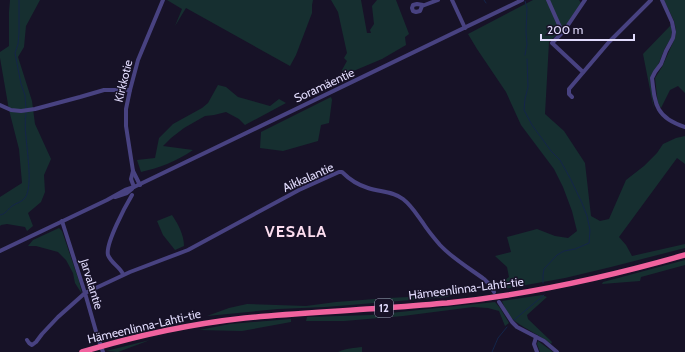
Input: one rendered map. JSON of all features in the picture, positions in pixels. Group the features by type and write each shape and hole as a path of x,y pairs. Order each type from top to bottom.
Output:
{"highway":[{"name":"Hämeenlinna-Lahti-tie","path":"82,352 152,334 216,322 278,315 449,302 514,294 607,275 685,255"}],"street":[{"name":"Kirkkotie","path":"140,184 133,172 126,109 138,60 163,0"},
{"path":"423,6 438,0"},
{"path":"452,0 465,28"},
{"name":"Soramäentie","path":"0,251 522,0"},
{"path":"548,0 560,27 564,31"},
{"path":"583,72 552,43 564,31 585,0"},
{"path":"572,97 569,94 569,89 617,34 651,0"},
{"path":"662,0 672,22 674,32 673,38 661,64 652,78 654,97 660,112 666,118 675,124 685,127"},
{"path":"0,105 11,110 21,111 80,98 104,90 130,90"},
{"name":"Kirkkotie","path":"133,172 131,179 134,187"},
{"name":"Aikkalantie","path":"27,340 28,343 32,345 36,342 58,317 85,293 124,274 188,250 299,190 334,174 342,172 350,180 363,186 395,194 402,198 414,210 440,245 447,252 484,279 494,292"},
{"path":"124,274 110,258 108,251 111,239 132,195"},
{"name":"Jarvalantie","path":"62,221 103,352"},
{"path":"499,302 517,327 544,341 557,352"},
{"path":"536,337 534,344 537,352"}],"green space":[{"path":"10,0 40,0 26,26 24,47 18,57 32,101 35,124 51,159 44,175 45,192 41,202 28,213 33,226 27,231 25,227 7,224 0,226 0,197 22,183 19,149 9,110 0,58 0,52 9,46"},
{"path":"167,0 313,0 312,13 296,55 290,66 186,8 175,26 182,9"},
{"path":"331,0 361,0 367,33 371,33 370,30 374,24 372,6 377,0 396,0 409,34 405,37 406,45 382,59 344,75 342,70 347,61 344,58 347,53 338,12"},
{"path":"533,0 579,0 581,3 564,28 549,42 545,114 564,131 585,163 591,216 600,221 609,219 626,180 644,166 657,153 663,144 685,136 685,164 677,158 619,237 626,245 632,256 685,244 685,248 565,278 499,290 496,287 509,277 507,267 495,256 511,252 507,237 537,229 555,236 568,238 577,231 572,211 554,169 521,125 506,92 468,34"},
{"path":"664,0 685,0 685,93 678,86 670,90 661,108 658,103 655,78 662,67 675,38 676,30 674,21"},
{"path":"671,25 671,38 650,78 654,110 643,54"},
{"path":"218,85 226,87 238,97 270,106 279,99 286,103 245,125 239,119 226,112 205,116 184,128 163,146 193,150 168,164 141,172 137,160 155,158 159,138 173,124 202,108 208,103"},
{"path":"331,97 332,100 329,123 321,125 318,141 283,151 260,148 261,132"},
{"path":"172,215 180,230 184,242 184,246 175,250 163,235 157,221"},
{"path":"59,228 62,231 82,294 75,283 73,273 66,260 58,252 36,246 28,246 33,240"},
{"path":"685,260 685,265 641,277 640,281 602,284 603,282"},
{"path":"450,295 448,297 325,307 278,309 207,316 229,308 247,304 306,306 388,298"},
{"path":"542,295 547,297 527,315 528,319 552,342 551,344 511,318 502,301"},
{"path":"495,302 509,323 505,326 499,311 488,308 473,307 403,316 344,321 306,321 307,317 371,315"},
{"path":"291,319 291,322 242,331 199,330 230,324"},
{"path":"150,340 118,352 106,351"},
{"path":"538,341 553,352 540,352 537,344"},
{"path":"362,347 362,352 338,352 347,349"}],"waterway":[{"path":"19,0 19,33 15,53 21,84 25,95 26,109"},
{"path":"525,1 527,8 527,44 525,55"},
{"path":"527,59 528,87 524,110 532,125 551,151 560,160 570,178 582,203 590,230 589,243 575,249 564,251 557,255 544,269 543,283"},
{"path":"0,215 4,214 12,206 24,199 29,186 25,131 26,113"},
{"path":"514,320 544,295"},
{"path":"492,352 498,338 507,327"}],"district":[{"name":"VESALA","path":"296,231"}]}
